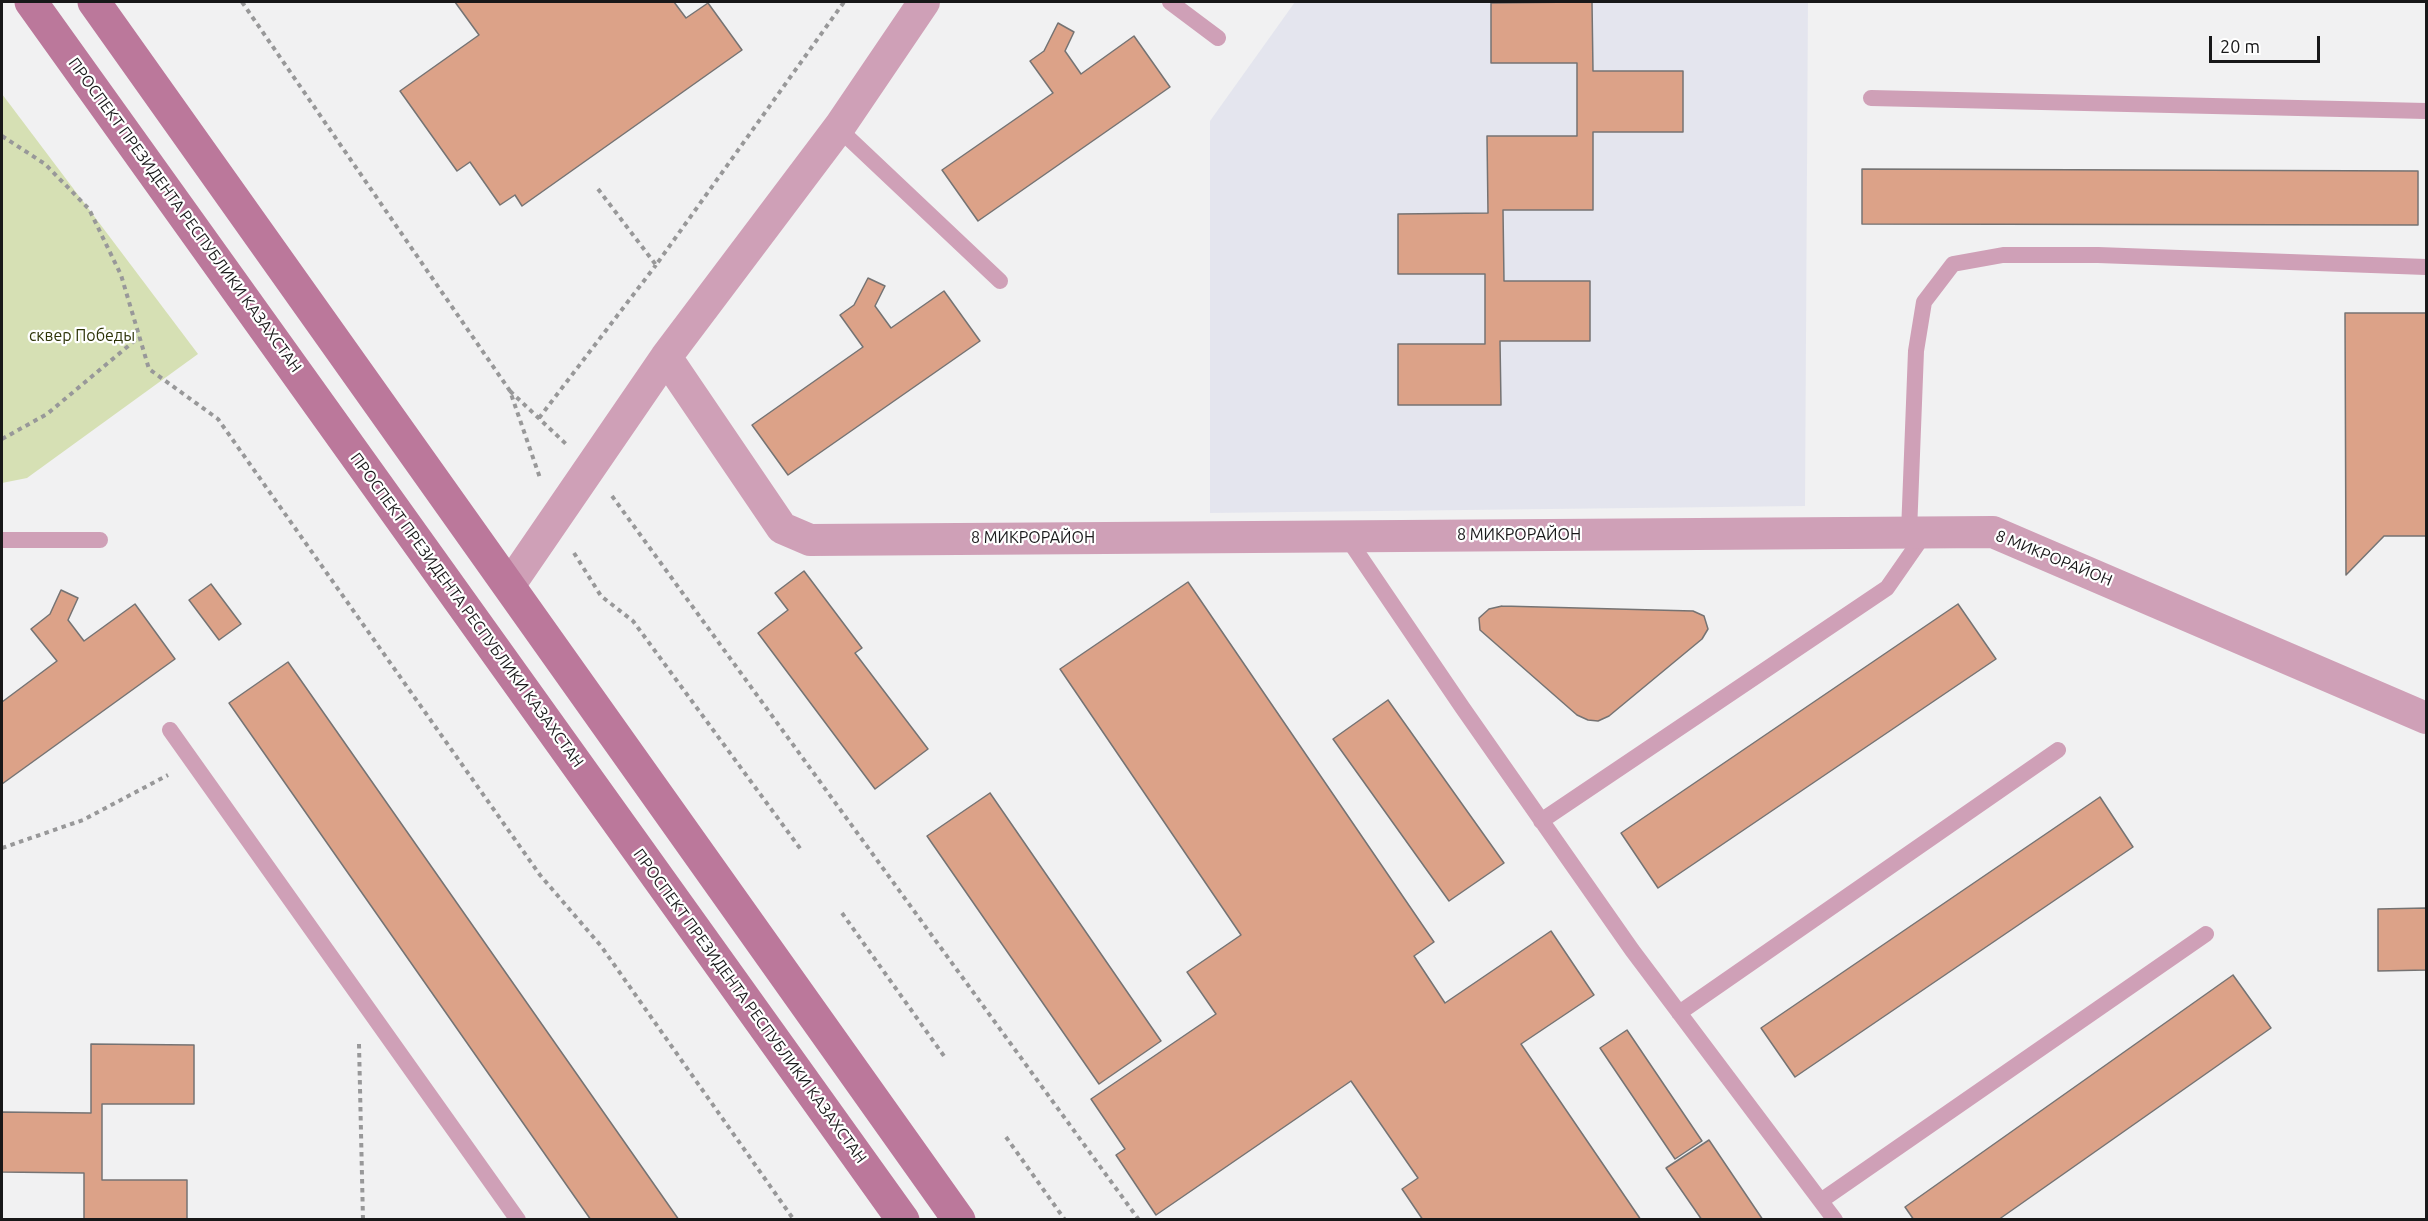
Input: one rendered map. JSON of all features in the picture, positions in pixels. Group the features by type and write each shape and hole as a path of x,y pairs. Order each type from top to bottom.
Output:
{"main road":[{"name":"ПРОСПЕКТ ПРЕЗИДЕНТА РЕСПУБЛИКИ КАЗАХСТАН","path":"31,2 903,1220"},
{"path":"94,2 959,1220"}],"street":[{"path":"509,586 666,357 840,126 924,2"},
{"name":"8 МИКРОРАЙОН","path":"666,357 782,528 810,540 1993,532 2427,718"}],"lane":[{"path":"1170,2 1218,38"},
{"path":"1870,98 2427,111"},
{"path":"840,126 839,129 1000,281"},
{"path":"1541,821 1887,588 1918,532 1916,351 1924,302 1953,264 2002,255 2098,255 2426,267"},
{"path":"1346,536 1632,950 1835,1220"},
{"path":"2,540 100,540"},
{"path":"170,730 518,1220"},
{"path":"1679,1013 2058,750"},
{"path":"1822,1200 2206,934"}],"path":[{"path":"242,2 510,391 591,467 1139,1220"},
{"path":"539,418 656,265 844,2"},
{"path":"2,136 45,165 89,209 121,275 149,369 218,419 540,875 601,946 794,1220"},
{"path":"598,189 656,265"},
{"path":"2,439 47,414 139,337"},
{"path":"510,391 555,521 601,596 633,621 802,851"},
{"path":"2,848 83,820 192,762"},
{"path":"842,913 944,1056"},
{"path":"358,993 363,1220"},
{"path":"1006,1137 1065,1220"}],"shaded area":[{"path":"1295,2 1808,2 1805,506 1210,513 1210,121"}],"green space":[{"name":"сквер Победы","path":"2,94 198,354 27,478 2,483"}],"building":[{"path":"455,2 674,2 686,18 708,3 742,50 522,206 515,195 500,205 470,162 457,171 400,91 479,35"},
{"path":"1592,2 1593,71 1683,71 1683,132 1593,132 1593,210 1503,210 1504,281 1590,281 1590,341 1500,341 1501,405 1398,405 1398,344 1485,344 1485,274 1398,274 1398,214 1488,213 1487,136 1577,136 1577,63 1491,63 1491,3"},
{"path":"1058,23 1074,32 1065,51 1081,74 1134,36 1170,87 978,221 942,170 1053,93 1030,61 1044,51"},
{"path":"1862,169 2418,171 2418,225 1862,224"},
{"path":"868,278 885,286 875,306 891,328 944,291 980,341 788,475 752,425 863,347 840,315 854,305"},
{"path":"2345,313 2426,313 2426,536 2384,536 2346,575"},
{"path":"804,571 862,648 855,653 928,749 875,789 758,633 788,610 775,593"},
{"path":"1188,582 1434,942 1414,956 1445,1003 1551,931 1594,995 1521,1044 1641,1220 1423,1220 1402,1189 1418,1178 1351,1081 1156,1215 1116,1155 1125,1149 1091,1099 1216,1014 1187,972 1241,935 1060,669"},
{"path":"211,584 241,624 219,640 189,600"},
{"path":"61,590 78,598 68,620 84,641 135,604 175,659 2,784 2,702 57,661 31,629 50,614"},
{"path":"1958,604 1996,659 1658,888 1621,833"},
{"path":"1502,606 1693,611 1704,616 1708,629 1702,639 1609,716 1598,721 1588,720 1577,715 1480,630 1479,618 1489,609"},
{"path":"288,662 679,1220 591,1220 229,703"},
{"path":"1388,700 1504,863 1449,901 1333,739"},
{"path":"990,793 1161,1041 1099,1084 927,836"},
{"path":"2100,797 2133,847 1795,1077 1761,1028"},
{"path":"2426,908 2426,970 2378,971 2378,909"},
{"path":"2233,975 2271,1028 1998,1220 1914,1220 1905,1207"},
{"path":"1627,1030 1702,1141 1675,1159 1600,1048"},
{"path":"91,1044 194,1045 194,1104 102,1104 102,1180 187,1180 187,1220 84,1220 84,1173 2,1172 2,1112 91,1113"},
{"path":"1709,1140 1763,1220 1702,1220 1666,1168"}]}
